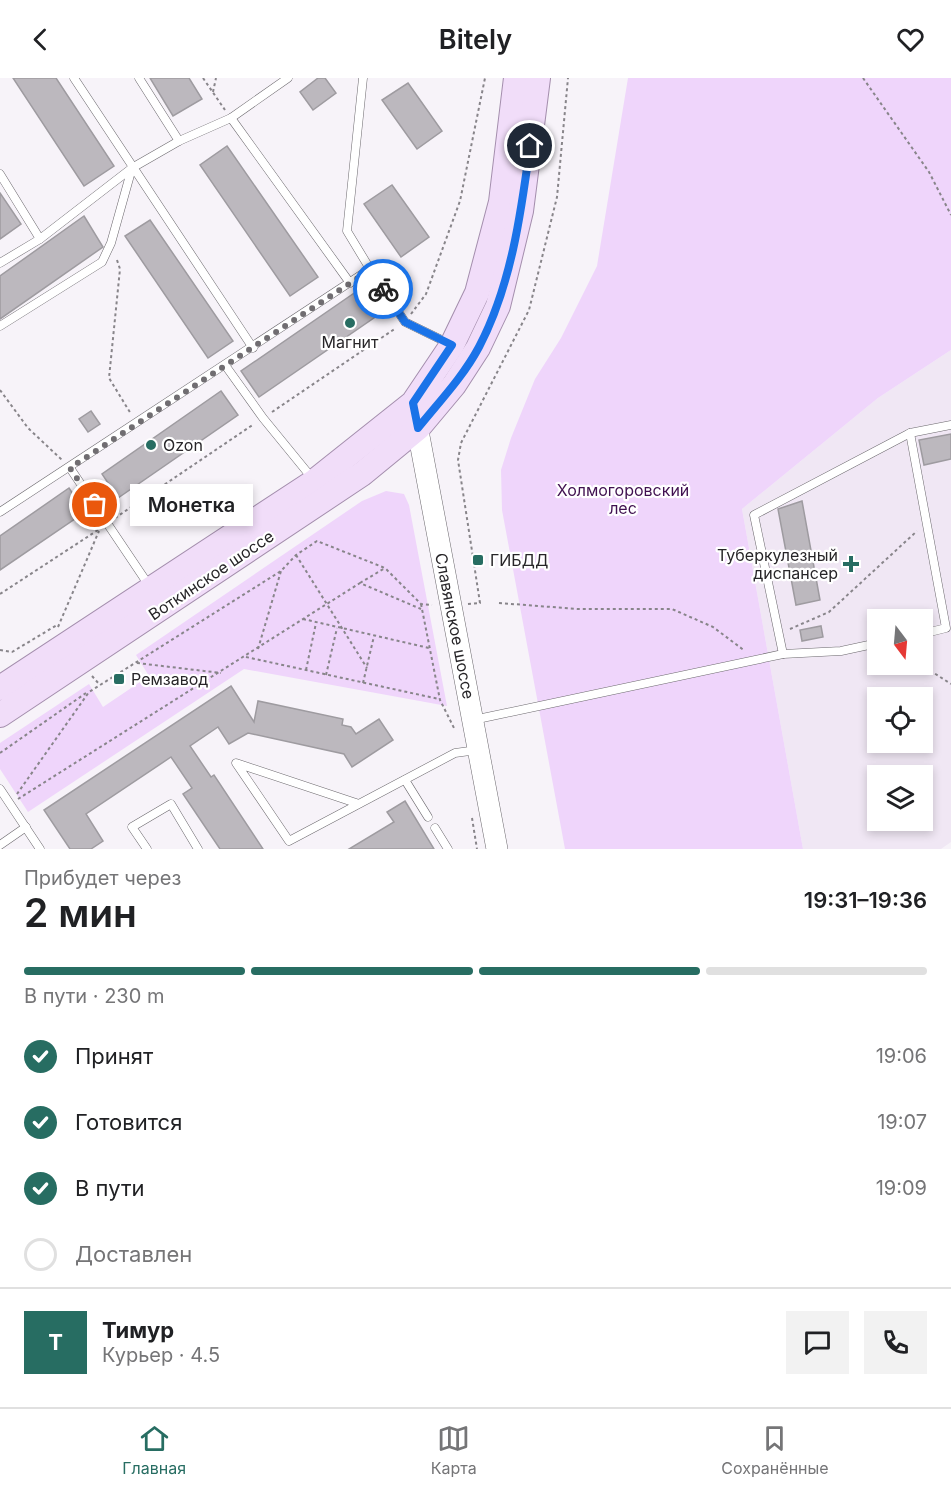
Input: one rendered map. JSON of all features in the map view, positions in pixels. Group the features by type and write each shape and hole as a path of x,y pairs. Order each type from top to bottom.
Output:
{"main road":[{"name":"Воткинское шоссе","path":"0,687 315,481 413,403 452,345 477,294 501,202 516,78"},
{"name":"Воткинское шоссе","path":"0,715 69,643 362,474 418,428 460,376 478,348 498,306 521,211 538,78"},
{"name":"Славянское шоссе","path":"413,403 473,720 469,751 497,849"}],"lane":[{"path":"74,78 253,348"},
{"path":"139,78 179,141"},
{"path":"0,263 40,238 132,168 179,141 231,118 288,78"},
{"path":"363,78 347,231 405,322 452,345"},
{"path":"231,118 351,283"},
{"path":"0,326 102,262 111,243 132,168"},
{"path":"0,174 40,238"},
{"path":"0,512 370,270"},
{"path":"225,365 263,418 315,481"},
{"path":"783,654 754,515 910,433 951,425"},
{"path":"910,433 946,628 933,631"},
{"path":"70,468 151,589"},
{"path":"473,720 783,654 841,651 867,645"},
{"path":"359,804 236,763 289,845 359,804 469,751"},
{"path":"405,780 428,817"},
{"path":"0,789 5,801 40,849"},
{"path":"147,849 132,827 171,804 198,849"},
{"path":"0,845 26,827"},
{"path":"435,828 448,849"}],"path":[{"path":"203,78 231,118"},
{"path":"213,92 216,78"},
{"path":"108,524 405,322 426,294 460,201 485,78"},
{"path":"480,603 458,460 461,443 529,310 556,197 568,78"},
{"path":"863,78 928,172 951,215"},
{"path":"111,243 120,269 109,378 137,424"},
{"path":"0,392 28,428 70,468"},
{"path":"779,633 828,612 927,522"},
{"path":"0,594 100,529 69,643"},
{"path":"0,753 89,692 281,571 296,555 317,541 385,568 421,604 435,606"},
{"path":"296,555 367,668"},
{"path":"5,801 221,673 385,568"},
{"path":"258,649 281,571"},
{"path":"360,583 421,609"},
{"path":"499,603 578,609 672,609 713,627 758,660"},
{"path":"421,604 440,700 469,751"},
{"path":"303,620 429,649"},
{"path":"306,670 316,622"},
{"path":"326,675 337,627"},
{"path":"363,683 374,636"},
{"path":"0,650 12,652 69,643"},
{"path":"69,643 100,685"},
{"path":"246,657 440,700"},
{"path":"137,663 221,673"},
{"path":"933,672 951,684"},
{"path":"5,801 89,692"},
{"path":"471,816 477,849"}],"shaded area":[{"name":"Туберкулезный диспансер","path":"951,350 951,842 941,849 803,849 742,509 878,398"}],"green space":[{"name":"Холмогоровский лес","path":"628,78 951,78 951,350 878,398 742,509 803,849 565,849 502,510 501,470 511,438 535,379 561,338 597,266"},
{"path":"386,491 404,494 409,505 447,706 244,669 28,812 0,769 0,743 89,684 103,707 149,676 136,655 362,501"}],"building":[{"path":"13,78 56,78 114,166 84,186"},
{"path":"150,78 189,78 202,99 173,116"},
{"path":"318,78 325,78 336,93 313,110 300,92"},
{"path":"408,83 442,131 417,149 382,100"},
{"path":"227,146 318,277 290,296 200,165"},
{"path":"392,185 429,237 401,257 364,204"},
{"path":"0,193 21,224 0,239"},
{"path":"84,216 103,247 0,319 0,276"},
{"path":"150,220 233,341 208,358 125,236"},
{"path":"363,287 381,313 259,397 241,371"},
{"path":"221,391 238,415 118,498 102,474"},
{"path":"91,411 100,424 88,432 79,419"},
{"path":"951,434 951,459 924,465 919,440"},
{"path":"69,488 85,512 0,570 0,536"},
{"path":"802,501 820,600 796,605 778,509"},
{"path":"821,626 823,637 802,641 800,630"},
{"path":"231,686 254,722 258,701 343,719 342,725 351,727 356,734 379,719 393,740 352,767 344,754 248,733 229,744 218,727 190,746 211,777 214,775 263,849 220,849 183,794 192,788 171,757 86,814 103,841 91,849 70,849 44,810"},
{"path":"405,801 434,849 349,849 394,822 387,812"}],"way so far":[{"path":"95,505 70,468 370,270 383,289"}],"place":[{"name":"Магнит","path":"350,323"},
{"name":"Ozon","path":"151,445"},
{"name":"Монетка","path":"95,505"},
{"name":"ГИБДД","path":"478,560"},
{"name":"Туберкулезный диспансер","path":"851,564"},
{"name":"Ремзавод","path":"119,679"}],"route":[{"path":"383,289 405,322 452,345 413,403 418,428 454,385 478,348 498,306 521,211 530,146"}]}
